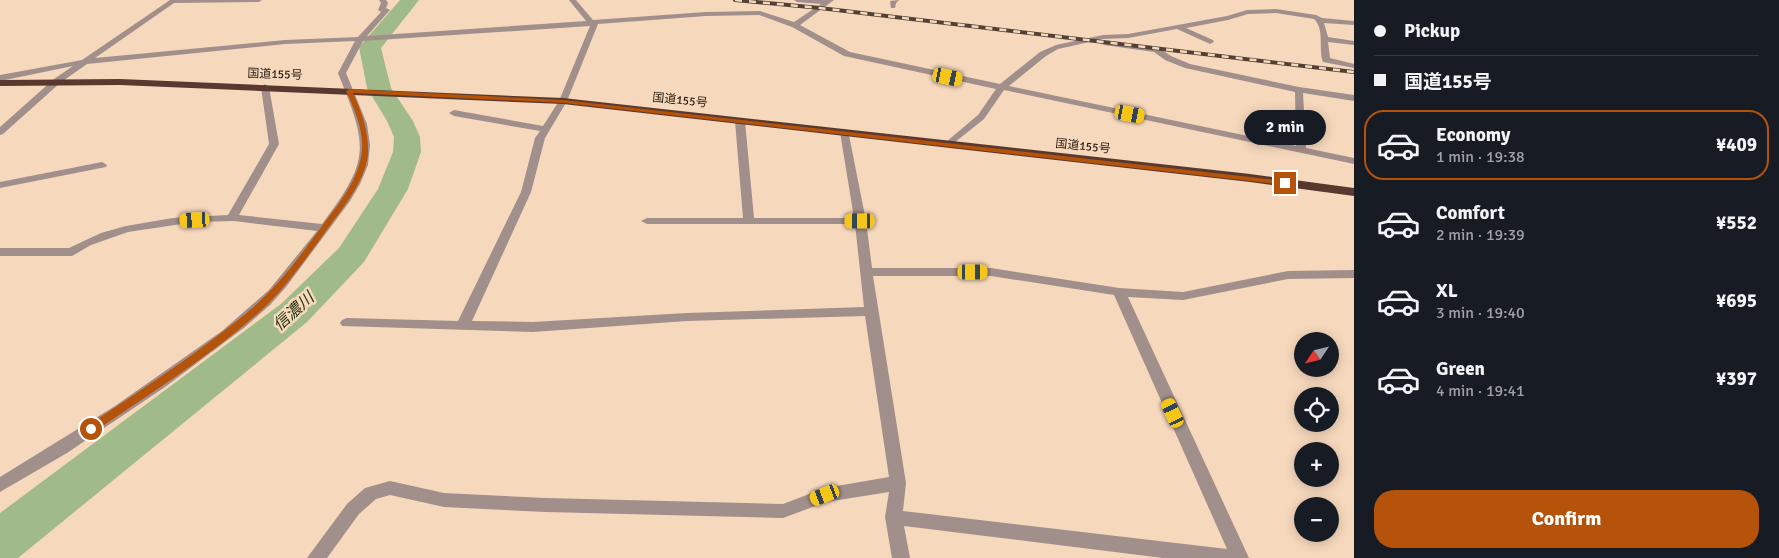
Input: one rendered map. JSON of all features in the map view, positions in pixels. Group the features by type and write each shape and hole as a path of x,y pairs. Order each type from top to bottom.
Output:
{"highway":[{"name":"国道155号","path":"0,83 57,81 265,87 564,101 1250,178 1354,192"}],"street":[{"path":"0,132 57,81 174,0 259,0"},
{"path":"0,485 124,407 237,325 265,301 325,228 345,200 356,180 365,156 359,111 352,91 342,72 364,39 387,10 381,10 384,6 382,0"},
{"path":"572,0 593,23"},
{"path":"797,0 829,1"},
{"path":"794,25 829,1"},
{"path":"949,144 981,117 1001,88 1056,47 1103,37 1128,36 1228,18 1247,12 1266,11 1316,17 1320,20 1354,23"},
{"path":"0,78 83,62 285,42 402,37 706,14 760,13 794,25 828,45 854,56 1354,161"},
{"path":"1320,20 1324,32 1326,60 1354,66"},
{"path":"463,325 526,192 540,138 564,101 593,23"},
{"path":"1176,26 1210,42"},
{"path":"1323,39 1354,43"},
{"path":"1089,41 1156,50 1168,58 1188,66 1299,90 1354,98"},
{"path":"232,218 274,144 265,87"},
{"path":"1299,90 1301,149"},
{"path":"454,113 546,129"},
{"path":"740,121 748,221"},
{"path":"845,132 860,221 871,312 898,483 894,517 901,558"},
{"path":"0,185 102,165"},
{"path":"0,252 72,252 79,246 115,231 176,221 232,218 325,228"},
{"path":"647,221 860,221"},
{"path":"866,272 991,272 1118,292 1183,296 1288,275 1354,274"},
{"path":"1118,292 1240,558"},
{"path":"347,323 533,328 678,317 871,312"},
{"path":"316,558 353,509 371,493 390,488 444,500 546,506 736,512 784,511 825,495 898,483"},
{"path":"894,517 1230,558"}],"waterway":[{"name":"信濃川","path":"0,542 294,313 352,255 393,189 407,152 407,137 400,121 379,88 370,47 410,0"}],"railway":[{"path":"735,0 820,8 1354,72"}],"route":[{"path":"91,429 184,366 237,325 265,301 303,257 345,200 356,180 365,156 359,111 349,91 564,101 1285,183"}]}
